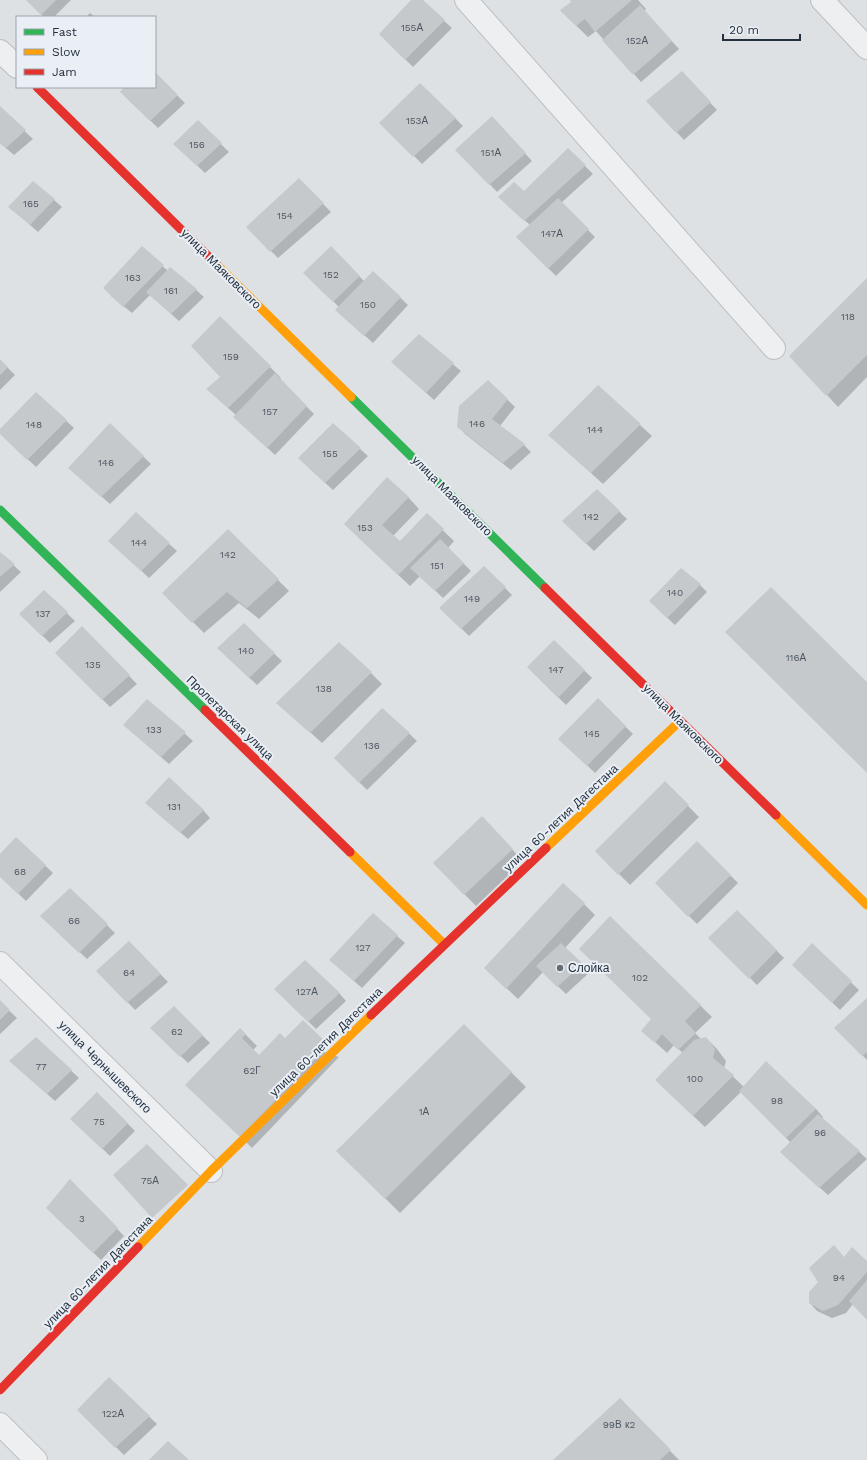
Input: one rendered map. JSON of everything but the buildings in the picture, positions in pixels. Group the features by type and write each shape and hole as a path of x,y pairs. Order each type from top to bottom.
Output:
{"street":[{"path":"466,0 774,348"},
{"path":"822,0 867,48"},
{"path":"0,50 16,66"},
{"name":"улица Маяковского","path":"38,88 867,905"},
{"name":"Пролетарская улица","path":"0,510 444,944"},
{"name":"улица 60-летия Дагестана","path":"0,1390 211,1171 444,944 680,721"},
{"name":"улица Чернышевского","path":"0,963 211,1171"},
{"path":"0,1424 36,1460"}],"traffic: fast":[{"path":"351,397 545,588"},
{"path":"0,510 205,710"}],"traffic: slow":[{"path":"217,265 351,397"},
{"path":"546,848 680,721"},
{"path":"776,815 867,905"},
{"path":"350,852 444,944"},
{"path":"138,1247 211,1171 371,1015"}],"traffic: jam":[{"path":"38,88 217,265"},
{"path":"545,588 776,815"},
{"path":"205,710 350,852"},
{"path":"371,1015 546,848"},
{"path":"0,1390 138,1247"}],"place":[{"name":"Слойка","path":"560,968"}]}
